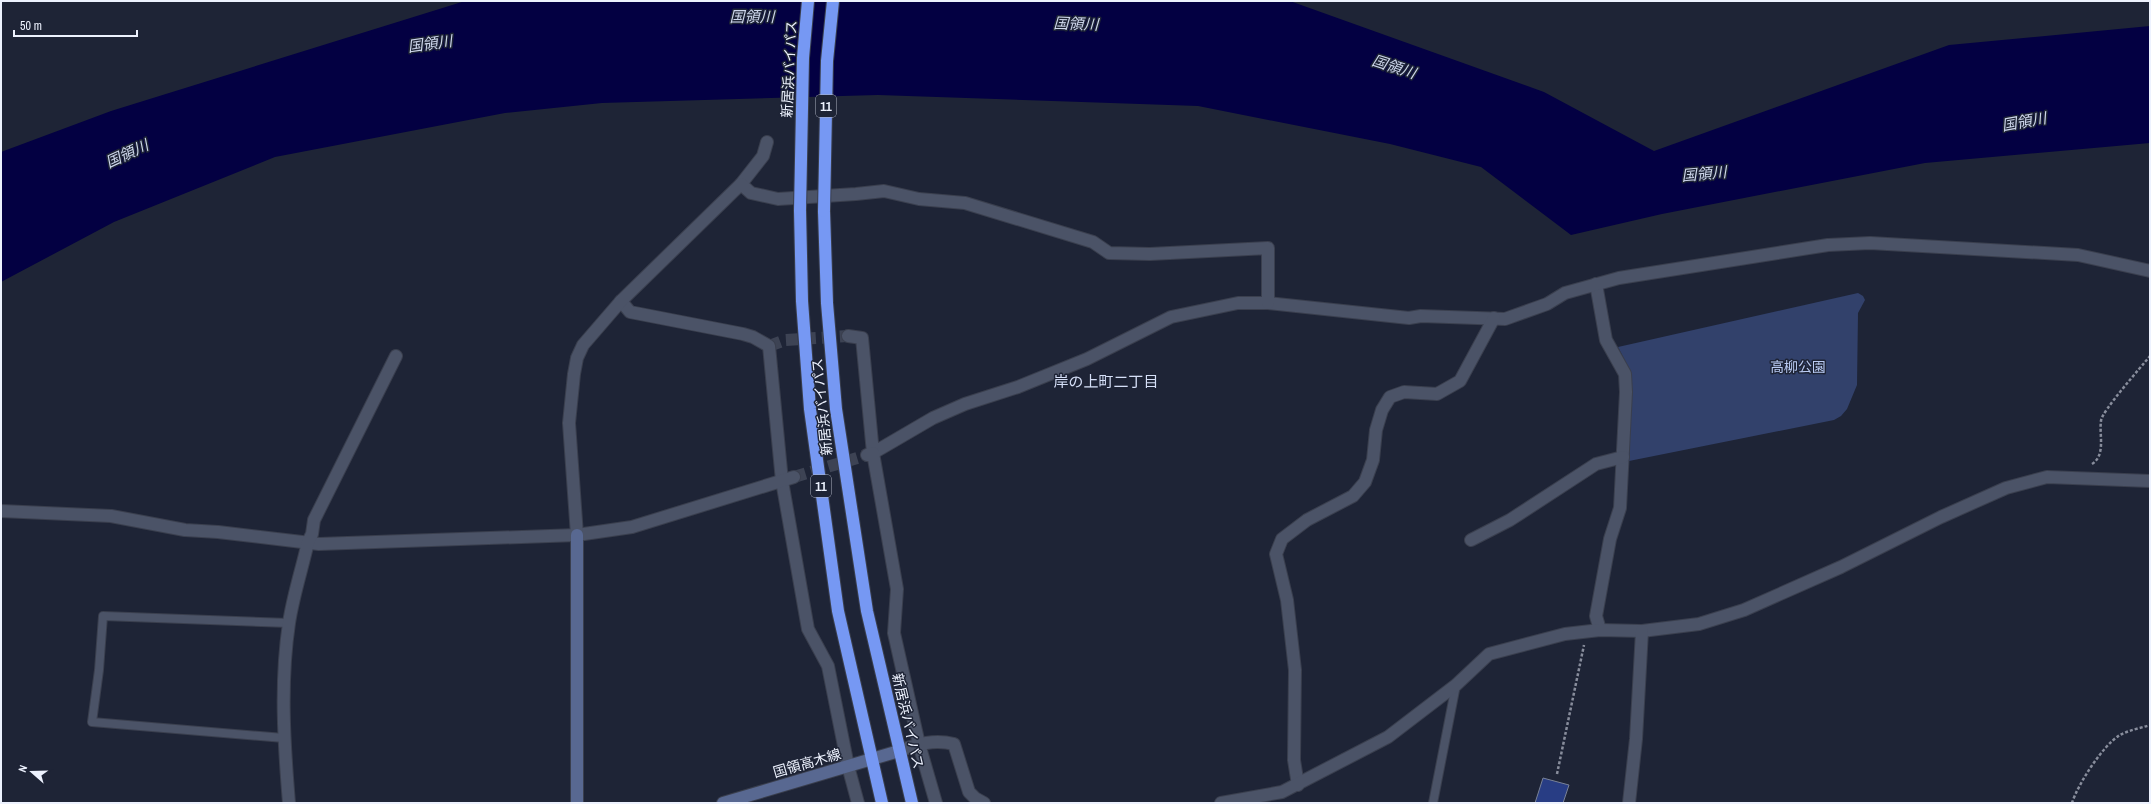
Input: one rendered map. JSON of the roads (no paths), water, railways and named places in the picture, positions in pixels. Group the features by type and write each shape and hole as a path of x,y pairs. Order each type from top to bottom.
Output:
{"highway":[{"name":"新居浜バイパス","path":"808,1 803,58 800,210 802,301 810,409 838,611 882,803"},
{"name":"新居浜バイパス","path":"833,1 827,61 824,211 827,303 836,409 867,611 912,803"}],"street":[{"path":"577,803 576,534 569,423 577,358 583,345 621,301 741,184 763,156 767,142"},
{"path":"741,184 751,194 778,199 884,191 919,199 965,203 1093,242 1109,253 1150,254 1268,248 1268,303"},
{"path":"870,454 933,418 965,404 1018,387 1087,359 1171,316 1238,303 1268,303 1409,318 1420,316 1505,319 1528,312 1565,293 1596,284 1647,273 1736,261 1828,245 1870,243 2078,255 2150,271"},
{"path":"1596,284 1606,340 1625,374 1620,508 1610,539 1596,616 1600,630"},
{"path":"621,301 630,312 753,336 769,346 782,481 808,629 828,666 848,766 858,803"},
{"path":"1298,785 1294,760 1295,670 1287,600 1276,554 1282,539 1307,520 1353,496 1366,482 1373,460 1376,430 1382,410 1390,397 1404,392 1437,394 1460,381 1494,318"},
{"path":"848,336 862,338 870,454 897,589 894,633 919,744 936,803"},
{"path":"289,803 284,738 285,678 289,622 308,542 312,534 314,520 396,356"},
{"path":"1471,540 1510,520 1596,464 1623,457"},
{"path":"1,511 111,516 185,530 218,532 308,542 370,542 576,534 632,527 794,477"},
{"path":"1221,803 1281,798 1298,785 1388,737 1456,685 1489,654 1565,634 1600,630 1642,631 1699,624 1744,610 1841,567 2006,488 2047,477 2150,481"},
{"path":"1629,803 1636,739 1642,631"},
{"path":"899,751 919,744 941,740 954,744 969,792 975,798 984,803"},
{"name":"国領高木線","path":"723,803 899,751"}],"lane":[{"path":"284,738 92,722 99,670 103,616 289,622"},
{"path":"1433,803 1456,685"}],"water":[{"name":"国領川","path":"465,1 1290,1 1544,92 1654,151 1949,45 2150,26 2150,143 1925,163 1662,214 1571,235 1481,167 1390,144 1198,106 878,95 602,103 505,113 275,157 114,222 1,282 1,152 111,111"}],"tunnel":[{"path":"769,346 785,340 848,336"},
{"path":"794,477 867,455"}],"district":[{"name":"岸の上町二丁目","path":"1106,382"}],"park label":[{"name":"高柳公園","path":"1798,367"}]}
